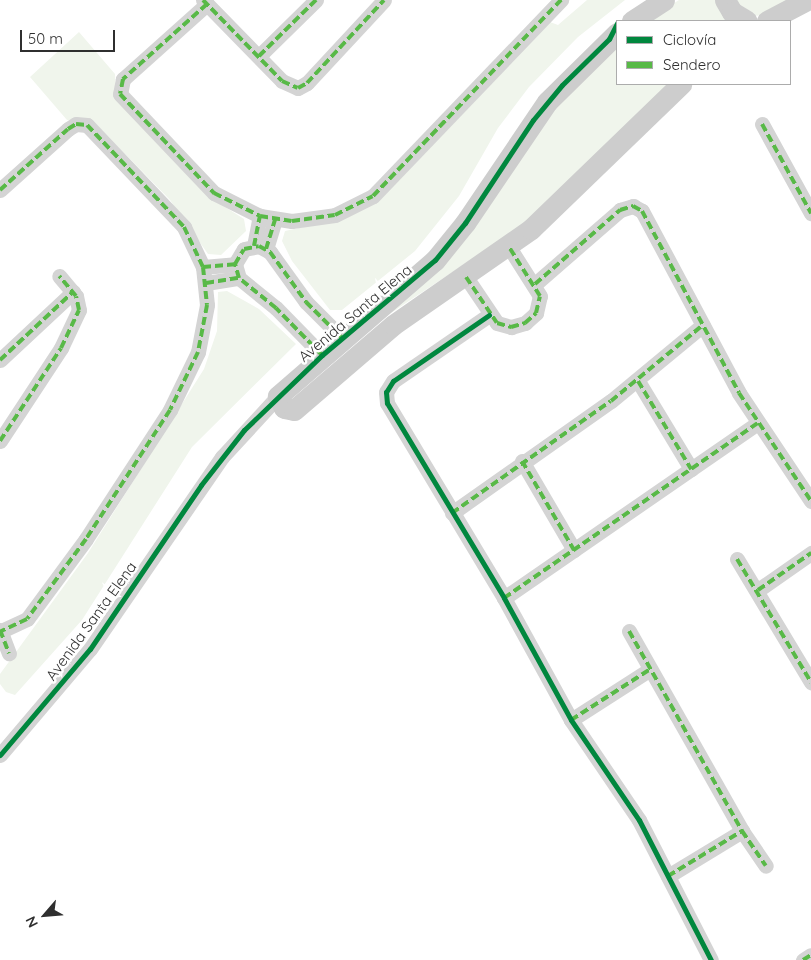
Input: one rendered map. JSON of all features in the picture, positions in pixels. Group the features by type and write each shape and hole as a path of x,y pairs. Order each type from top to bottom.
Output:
{"street":[{"path":"259,56 316,0"},
{"path":"384,0 303,86 286,84 205,2 124,79 120,94 206,186 234,206 275,220 335,215 373,196 552,3"},
{"path":"634,20 664,0"},
{"path":"724,0 732,12 745,20"},
{"path":"769,20 807,0"},
{"name":"Avenida Santa Elena","path":"0,756 90,649 222,457 278,396 322,355 435,260 465,223 547,102 616,34"},
{"name":"Avenida Santa Elena","path":"278,396 284,408 294,410 349,359 509,247 564,200 680,85"},
{"path":"0,190 68,129 84,124 176,216 203,267 206,283 202,338 179,395 53,584 22,624 0,630 10,653"},
{"path":"762,124 811,213"},
{"path":"535,284 620,210 632,206 645,215 703,325 758,423 811,501"},
{"path":"260,216 260,247 306,302 342,338"},
{"path":"237,271 240,253 260,247 275,220"},
{"path":"466,277 489,315 504,326 525,324 536,314 540,302 535,284 509,247"},
{"path":"203,267 237,271 322,355"},
{"path":"206,283 237,271"},
{"path":"0,441 70,331 79,310 73,292 59,276"},
{"path":"0,360 73,292"},
{"path":"489,315 393,381 386,392 389,408 504,598 571,720 639,820 711,960"},
{"path":"452,513 522,460 638,381 703,325"},
{"path":"638,381 691,470"},
{"path":"504,598 758,423"},
{"path":"522,460 574,550"},
{"path":"758,590 811,554"},
{"path":"737,559 758,590 811,682"},
{"path":"630,631 649,670 742,831 766,866"},
{"path":"571,720 649,670"},
{"path":"668,876 742,831"},
{"path":"803,960 811,955"}],"shaded area":[{"path":"587,0 625,0 578,37 529,87 498,128 459,196 415,251 342,310 330,310 292,261 282,241 285,231 340,219 550,22 558,25"},
{"path":"679,0 717,0 729,20 648,20"},
{"path":"732,0 793,0 757,16"},
{"path":"79,32 115,74 116,98 219,203 244,219 246,231 221,255 208,254 170,200 96,124 67,120 30,77"},
{"path":"616,44 616,85 670,85 526,223 370,327 562,96"},
{"path":"227,291 259,309 296,344 192,447 82,620 15,695 6,692 0,684 0,674 88,553 204,369 217,331 218,292"}],"marked path":[{"path":"203,0 282,81 298,88 307,83 384,0"},
{"path":"259,56 316,0"},
{"path":"207,4 123,79 120,94 214,193 260,216 292,221 335,215 373,196 561,0"},
{"path":"0,190 68,129 76,124 87,125 184,227 203,267 207,305 198,352 170,410 86,539 27,619 1,631"},
{"path":"762,124 811,213"},
{"path":"535,284 620,210 633,206 642,211 739,393 811,501"},
{"path":"254,246 260,216"},
{"path":"266,249 275,219"},
{"path":"322,355 276,308 239,278 235,264 244,249 259,246 270,252 306,302 342,338"},
{"path":"466,277 497,323 511,327 525,323 536,313 540,296 509,247"},
{"path":"203,267 235,264"},
{"path":"0,441 61,348 79,310 76,296 59,276"},
{"path":"206,283 239,278"},
{"path":"0,360 73,292"},
{"path":"452,513 611,401 703,325"},
{"path":"638,381 691,469"},
{"path":"504,598 758,423"},
{"path":"522,461 574,550"},
{"path":"758,590 811,553"},
{"path":"737,559 811,682"},
{"path":"0,630 9,653"},
{"path":"629,631 742,831 766,866"},
{"path":"571,720 649,670"},
{"path":"668,876 742,831"},
{"path":"803,960 811,955"}],"cycle path":[{"path":"0,755 90,649 201,485 244,430 322,355 435,260 465,223 533,120 562,85 609,39 616,25"},
{"path":"489,315 393,381 386,392 387,403 504,598 571,720 639,820 711,960"}]}
